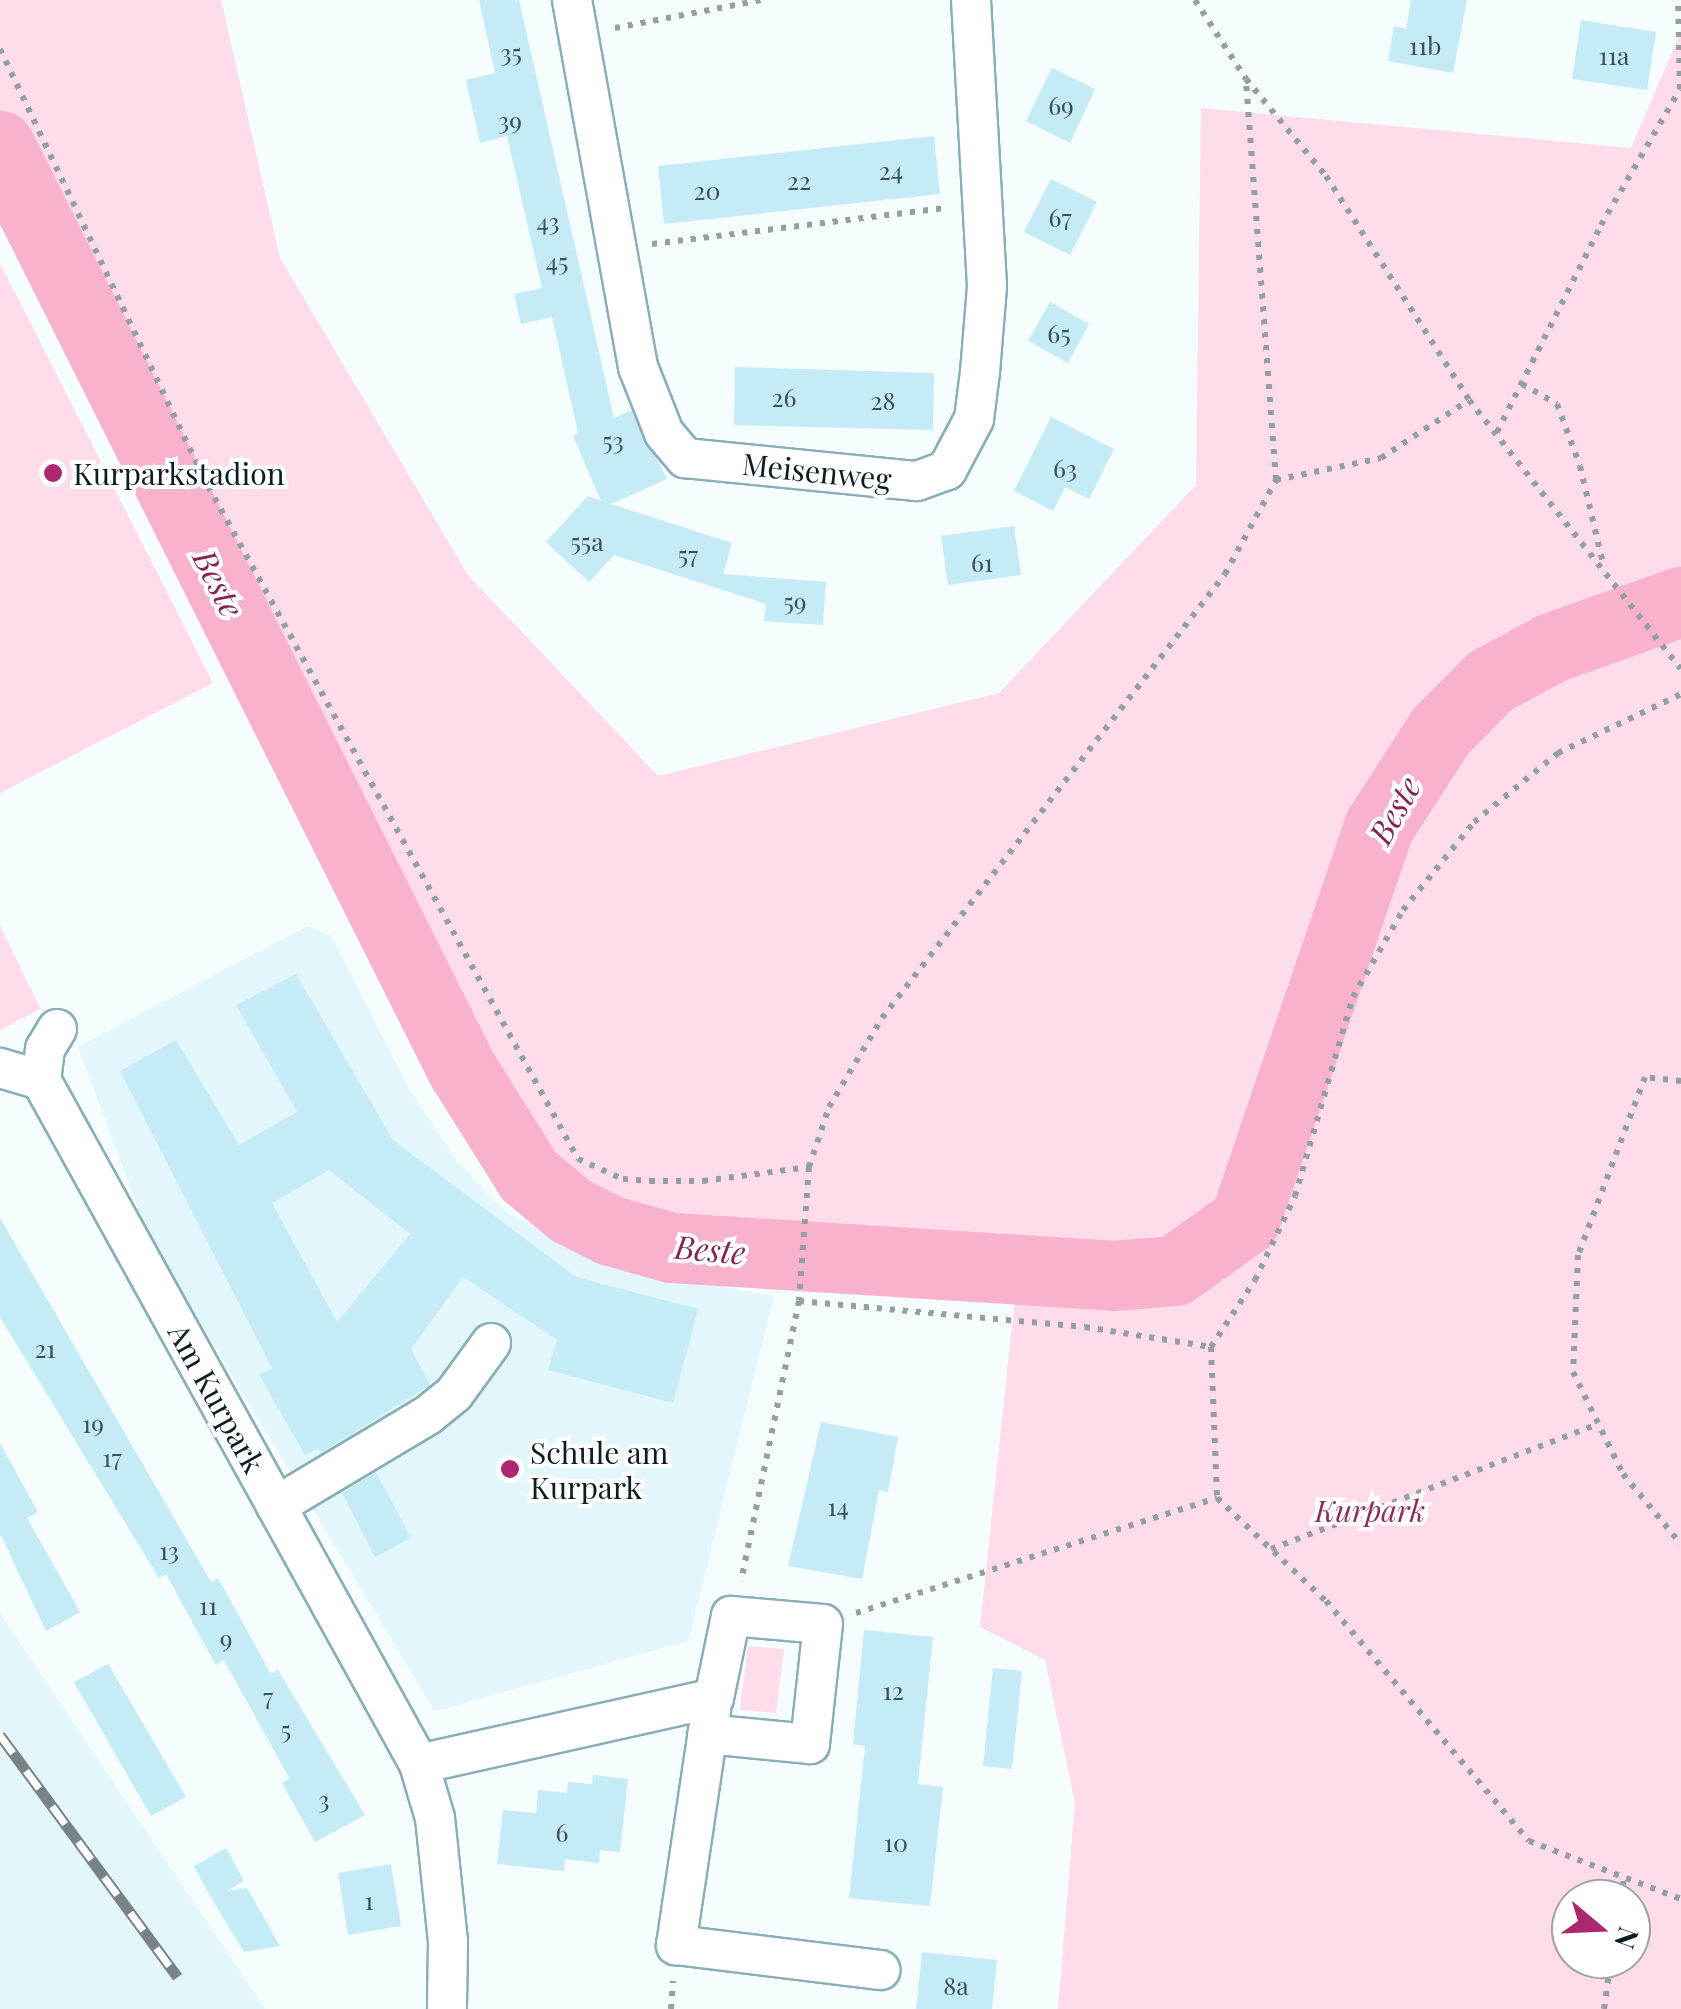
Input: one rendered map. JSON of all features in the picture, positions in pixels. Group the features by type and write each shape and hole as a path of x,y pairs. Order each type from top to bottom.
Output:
{"street":[{"name":"Meisenweg","path":"575,17 647,402 685,458 917,481 946,470 974,419 988,286 972,0"},
{"path":"0,1068 41,1080 44,1049 57,1029"},
{"name":"Am Kurpark","path":"41,1080 418,1764 435,1818 448,1942 447,2009"},
{"path":"276,1506 428,1415 454,1394 490,1344"},
{"path":"418,1764 710,1716 810,1744 822,1624 731,1616 710,1716 676,1945 880,1970"}],"path":[{"path":"575,17 762,0"},
{"path":"1195,0 1246,79 1326,176 1468,400 1664,642 1681,669"},
{"path":"1497,432 1601,225 1680,89 1678,0"},
{"path":"0,49 202,475 578,1160 623,1179 650,1181 703,1181 809,1167"},
{"path":"731,1616 798,1301 809,1167 829,1107 882,1018 1225,574 1276,480 1246,79"},
{"path":"616,248 983,204"},
{"path":"1522,384 1557,404 1580,466 1605,569"},
{"path":"1276,480 1381,458 1468,400"},
{"path":"1681,694 1558,754 1474,822 1403,910 1353,997 1294,1196 1254,1280 1211,1347 1217,1498 1326,1601 1529,1841 1681,1899"},
{"path":"1681,1081 1646,1076 1578,1255 1574,1372 1623,1474 1681,1544"},
{"path":"798,1301 1084,1328 1211,1347"},
{"path":"1271,1549 1599,1424"},
{"path":"822,1624 1217,1498"},
{"path":"1604,2009 1609,1979"}],"shaded area":[{"name":"Schule am Kurpark","path":"308,926 331,936 409,1089 459,1164 506,1212 611,1267 774,1296 688,1641 435,1711 150,1240 78,1047"},
{"path":"0,1613 265,2009 0,2009"}],"green space":[{"name":"Kurpark","path":"0,0 221,0 280,258 468,575 658,776 999,693 1196,485 1201,108 1631,148 1681,31 1681,2009 1058,2009 1075,1803 1045,1660 980,1627 1018,1269 672,1248 611,1231 571,1211 529,1176 462,1069 354,860 0,146"},
{"name":"Kurparkstadion","path":"0,263 213,683 0,793"},
{"path":"0,926 41,1009 0,1030"},
{"path":"748,1646 784,1649 776,1713 740,1710"}],"building":[{"path":"479,0 519,0 614,418 631,410 667,479 611,504 732,543 723,574 826,582 823,625 764,621 766,604 614,555 589,582 546,542 588,496 601,501 573,436 578,433 552,317 521,324 514,294 542,288 507,136 480,143 466,80 495,73"},
{"path":"1411,0 1467,0 1453,73 1388,61 1394,26 1406,29"},
{"path":"1581,20 1656,32 1647,90 1572,79"},
{"path":"1052,68 1095,89 1070,143 1026,121"},
{"path":"934,136 940,194 664,224 658,166"},
{"path":"1051,179 1097,202 1070,255 1024,232"},
{"path":"1050,302 1089,324 1068,363 1028,341"},
{"path":"735,367 934,373 933,430 734,425"},
{"path":"1051,417 1114,449 1089,499 1065,487 1053,511 1014,491"},
{"path":"1014,526 1021,575 948,585 941,536"},
{"path":"296,974 393,1140 576,1277 698,1309 673,1403 548,1370 557,1340 463,1277 411,1349 430,1385 321,1453 318,1448 305,1455 259,1375 272,1368 120,1071 176,1040 239,1145 297,1112 236,1005","holes":["329,1170 410,1234 337,1322 272,1203"]},
{"path":"0,1218 211,1582 218,1578 271,1674 278,1670 365,1815 315,1842 282,1783 290,1779 224,1660 216,1665 166,1574 159,1578 0,1317"},
{"path":"821,1422 898,1437 888,1492 879,1490 862,1579 788,1566"},
{"path":"0,1443 38,1512 27,1518 80,1612 46,1631 0,1533"},
{"path":"376,1472 411,1538 375,1557 342,1493"},
{"path":"864,1630 933,1637 918,1784 943,1787 930,1906 849,1898 865,1746 853,1744"},
{"path":"108,1664 186,1797 151,1816 74,1682"},
{"path":"993,1668 1022,1671 1012,1769 983,1766"},
{"path":"593,1775 628,1779 620,1852 600,1850 599,1863 565,1859 564,1871 497,1864 503,1810 536,1813 538,1790 567,1793 568,1782 592,1784"},
{"path":"226,1848 244,1881 227,1891 247,1888 280,1946 244,1952 212,1899 194,1866"},
{"path":"391,1864 401,1926 348,1935 338,1873"},
{"path":"922,1952 997,1960 992,2009 916,2009"}],"waterway":[{"name":"Beste","path":"0,146 462,1069 529,1176 571,1211 611,1231 672,1248 1112,1276 1175,1271 1245,1221 1379,827 1441,731 1491,681 1552,648 1681,602"}],"railway":[{"path":"0,1735 178,1977"}],"place":[{"name":"Kurparkstadion","path":"53,473"},
{"name":"Schule am Kurpark","path":"510,1469"}]}
